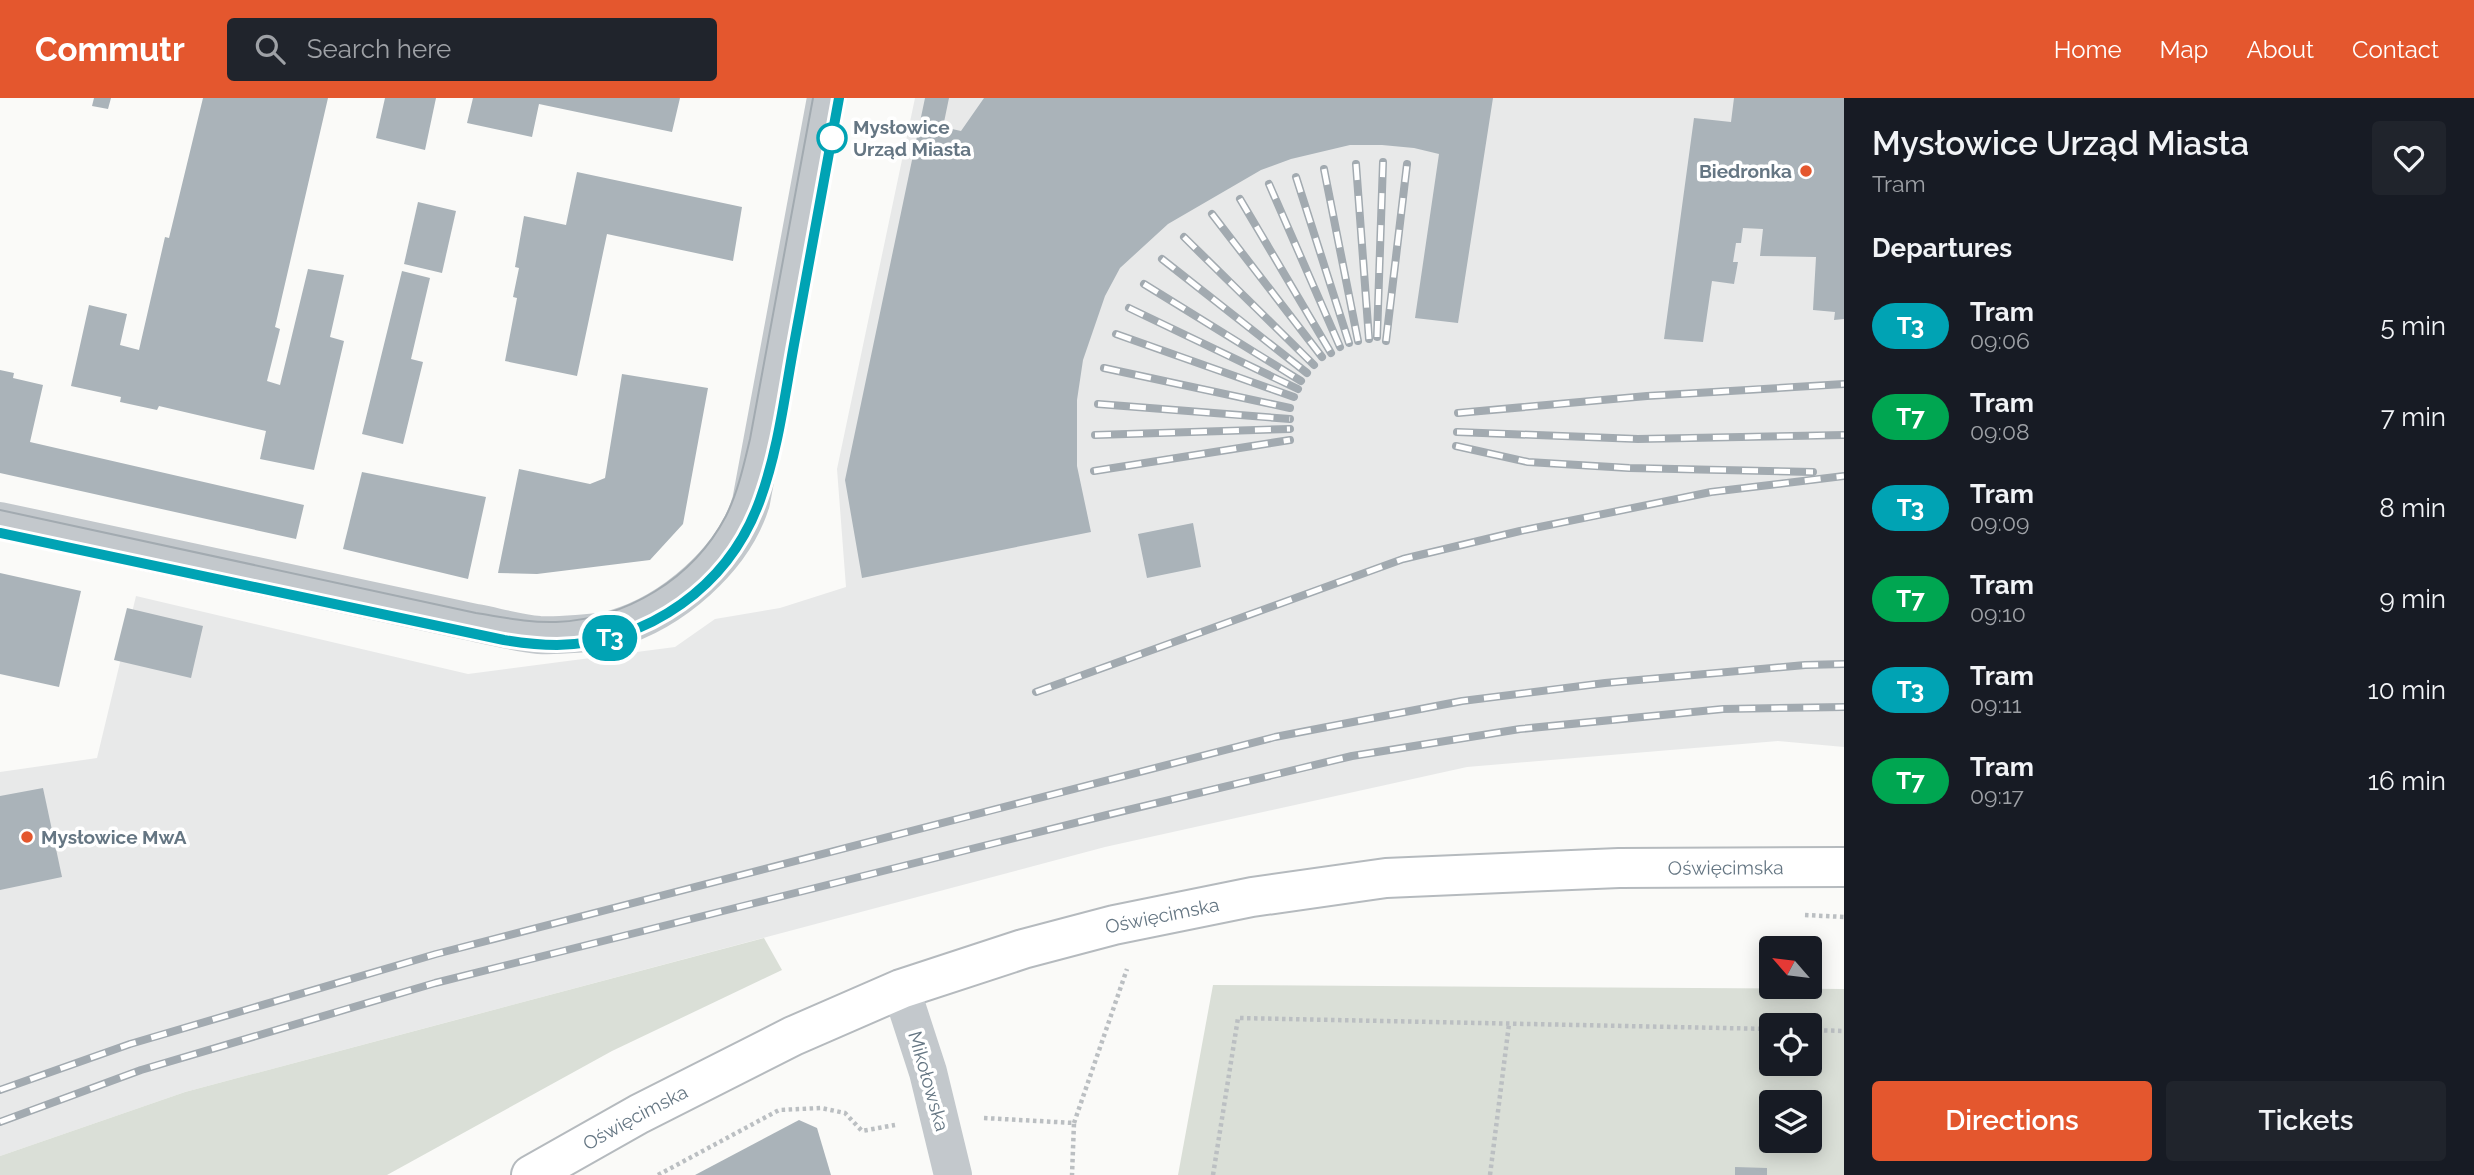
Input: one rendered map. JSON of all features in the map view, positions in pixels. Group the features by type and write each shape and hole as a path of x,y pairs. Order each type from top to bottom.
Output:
{"main road":[{"name":"Oświęcimska","path":"531,1175 698,1084 793,1037 901,989 1023,948 1114,925 1252,897 1386,878 1619,868 1844,867"}],"street":[{"path":"0,521 476,624 541,635 613,629 652,612 688,588 719,560 735,539 746,518 826,98"},
{"name":"Mikołowska","path":"901,989 940,1116 953,1175"}],"path":[{"path":"1794,915 1844,917"},
{"path":"1072,1175 1074,1123 1127,969 1114,925"},
{"path":"1127,969 1140,966"},
{"path":"1213,1175 1238,1018 1759,1029"},
{"path":"1490,1175 1509,1024"},
{"path":"1822,1030 1844,1031"},
{"path":"658,1175 779,1110 821,1108 845,1113 862,1131 940,1116 1074,1123"}],"shaded area":[{"path":"915,98 1844,98 1844,747 1778,741 1467,767 1105,847 185,1092 0,1156 0,772 97,758 136,596 468,674 675,647 715,619 780,608 846,587 837,469"},
{"path":"764,938 782,970 612,1051 387,1175 0,1175 0,1156 185,1092"},
{"path":"1213,985 1759,988 1759,999 1822,999 1822,989 1844,989 1844,1175 1178,1175"}],"building":[{"path":"94,98 111,98 108,109 92,106"},
{"path":"203,98 328,98 275,327 280,329 267,381 280,385 308,269 344,275 330,337 344,341 314,470 260,459 266,431 159,406 157,410 120,402 121,397 71,386 89,305 127,314 120,345 139,350 165,237 169,238"},
{"path":"385,98 436,98 425,150 376,138"},
{"path":"473,98 680,98 672,132 539,104 532,137 467,123"},
{"path":"925,98 949,98 943,127 961,131 984,98 1493,98 1458,323 1415,318 1439,154 1414,148 1350,145 1291,159 1261,170 1168,224 1120,268 1105,296 1083,360 1077,400 1077,466 1091,532 862,578 845,480"},
{"path":"1734,98 1844,98 1844,319 1834,320 1835,312 1813,310 1816,257 1760,256 1763,229 1743,228 1741,243 1736,243 1733,262 1738,262 1734,284 1712,281 1703,342 1664,339 1694,118 1731,122"},
{"path":"577,172 742,207 733,261 607,234 577,376 505,361 517,298 513,297 519,268 515,267 524,216 566,225"},
{"path":"418,202 456,211 442,273 404,264"},
{"path":"402,271 430,278 411,359 423,362 403,444 362,434"},
{"path":"0,370 14,373 13,378 43,385 30,442 304,505 296,539 0,473"},
{"path":"622,374 708,388 683,524 650,560 537,574 498,573 519,469 590,484 605,478"},
{"path":"362,472 486,497 468,579 343,549"},
{"path":"1193,523 1201,567 1147,578 1138,534"},
{"path":"0,573 81,591 59,687 0,674"},
{"path":"127,608 203,626 191,678 114,660"},
{"name":"Mysłowice MwA","path":"43,788 62,877 0,890 0,796"},
{"path":"799,1120 817,1128 831,1175 695,1175"},
{"path":"1735,1167 1767,1168 1767,1175 1735,1175"}],"tram line":[{"path":"0,510 476,613 516,619 546,622 582,619 632,604 655,591 695,559 712,539 734,497 750,439 813,98"},
{"path":"0,533 504,640 573,644 604,639 662,616 688,599 710,579 730,555 747,529 767,480 781,420 839,98"},
{"name":"T3","path":"0,533 504,640 542,645 572,644 601,640 644,626 682,604 705,586 733,552 749,527 760,500 779,426 839,98"}],"railway":[{"path":"1377,337 1383,162"},
{"path":"1356,164 1369,339"},
{"path":"1386,341 1407,164"},
{"path":"1324,169 1358,341"},
{"path":"1296,177 1349,343"},
{"path":"1269,184 1340,347"},
{"path":"1240,199 1331,353"},
{"path":"1212,214 1322,357"},
{"path":"1184,237 1314,365"},
{"path":"1162,259 1307,373"},
{"path":"1144,284 1301,381"},
{"path":"1129,308 1298,389"},
{"path":"1116,334 1294,397"},
{"path":"1104,368 1290,408"},
{"path":"1458,413 1647,396 1844,384"},
{"path":"1098,404 1290,419"},
{"path":"1095,435 1290,429"},
{"path":"1457,432 1638,439 1844,435"},
{"path":"1094,471 1290,440"},
{"path":"1456,446 1528,462 1629,468 1813,472"},
{"path":"1036,692 1403,559 1520,531 1711,492 1844,476"},
{"path":"0,1090 130,1044 436,954 1275,737 1462,701 1605,683 1844,664"},
{"path":"0,1122 141,1070 435,983 1352,756 1520,729 1723,709 1844,707"}],"place":[{"name":"Mysłowice Urząd Miasta","path":"832,138"},
{"name":"Biedronka","path":"1806,171"},
{"name":"Mysłowice MwA","path":"27,837"}]}
